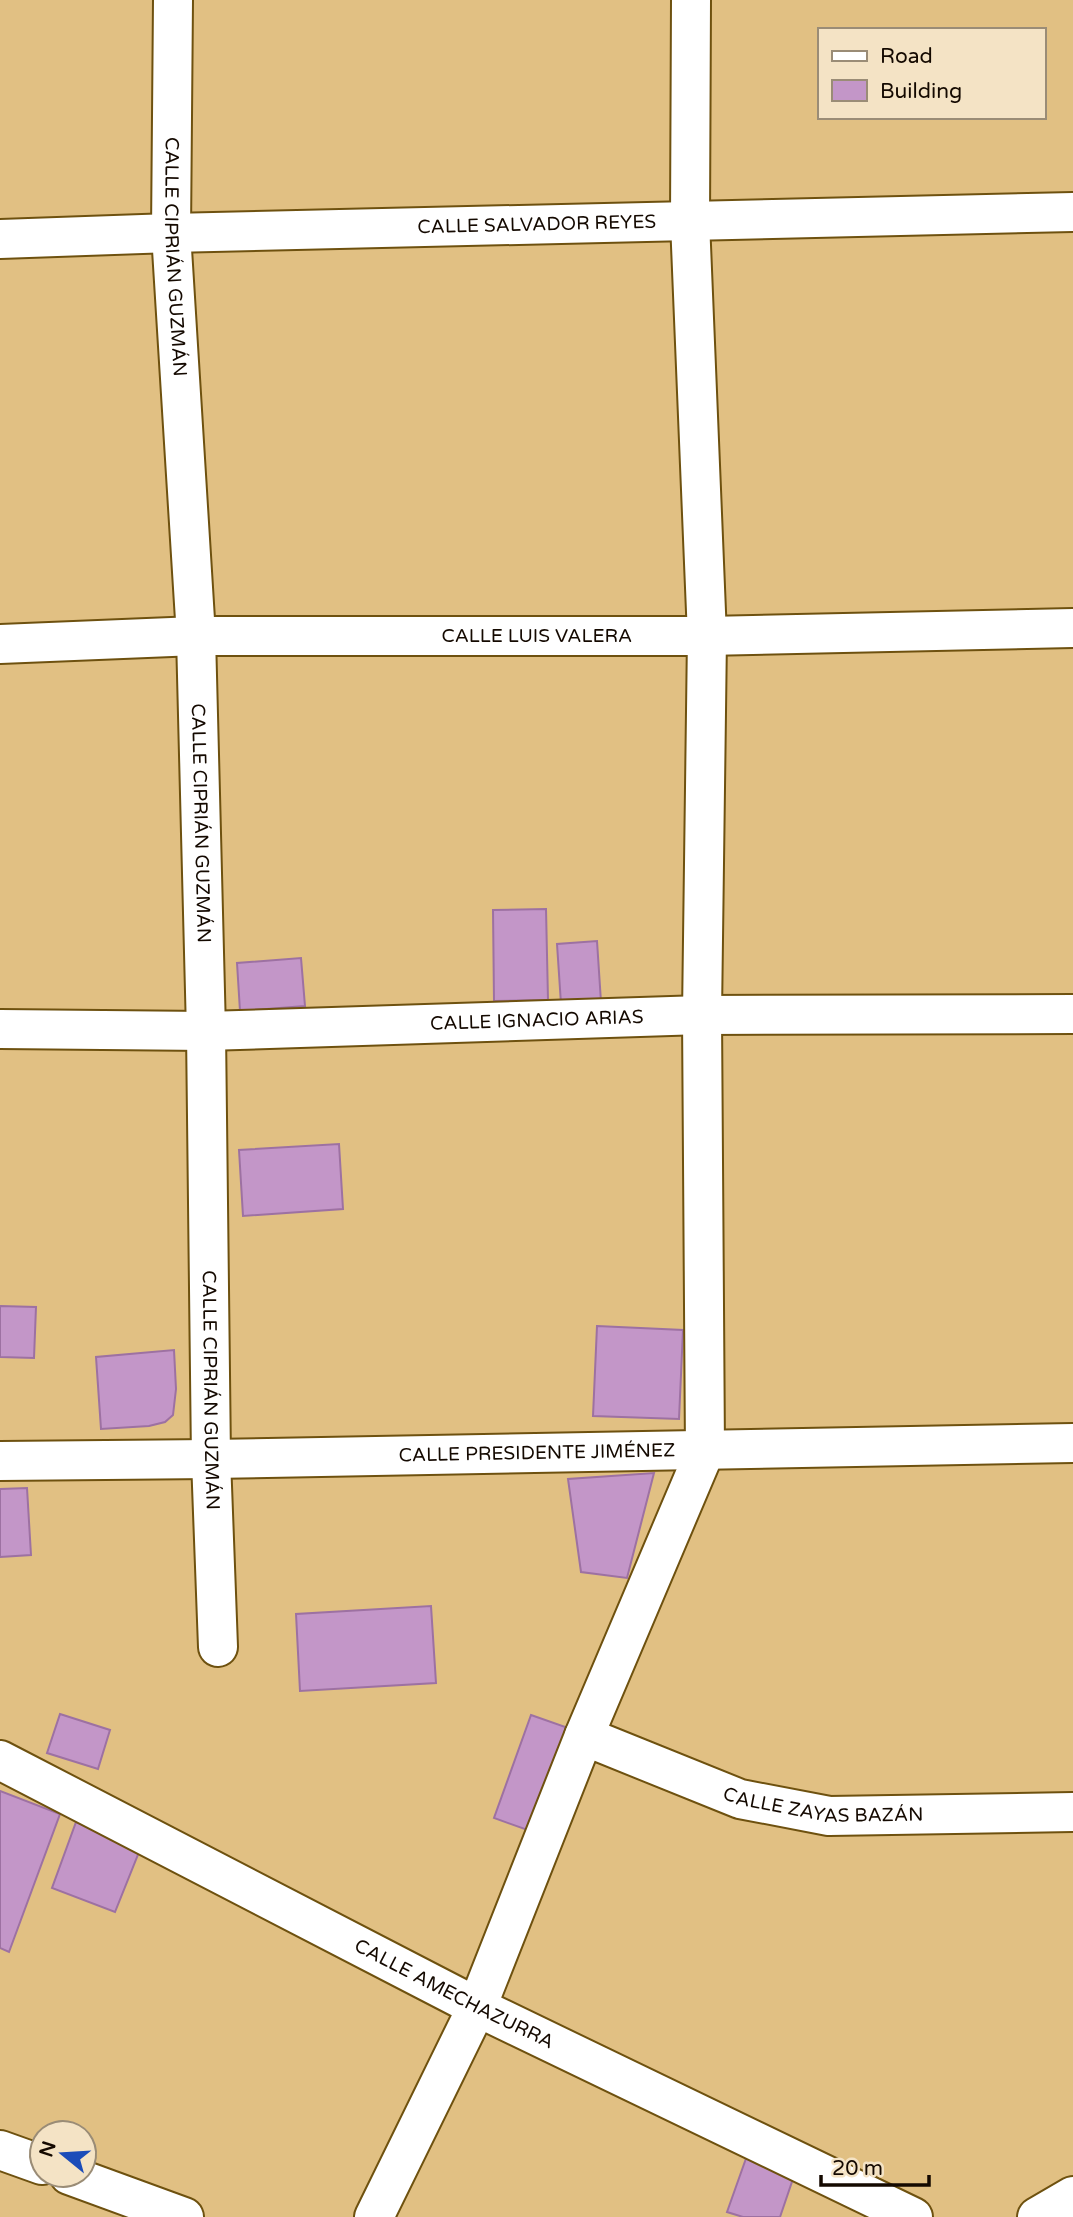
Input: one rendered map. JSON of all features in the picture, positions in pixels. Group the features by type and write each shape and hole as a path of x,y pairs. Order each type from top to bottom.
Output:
{"street":[{"name":"CALLE CIPRIÁN GUZMÁN","path":"173,0 171,233 196,636 206,1031 211,1460 218,1647"},
{"path":"374,2217 477,2007 584,1736 705,1451 702,1015 707,635 690,221 691,0"},
{"name":"CALLE SALVADOR REYES","path":"0,239 1073,212"},
{"name":"CALLE LUIS VALERA","path":"0,644 196,636 707,635 1073,628"},
{"name":"CALLE IGNACIO ARIAS","path":"0,1028 206,1031 702,1015 1073,1014"},
{"name":"CALLE PRESIDENTE JIMÉNEZ","path":"0,1461 211,1460 1073,1444"},
{"name":"CALLE ZAYAS BAZÁN","path":"584,1736 740,1799 829,1816 1073,1812"},
{"name":"CALLE AMECHAZURRA","path":"0,1760 477,2007 913,2217"},
{"path":"0,2150 28,2160"},
{"path":"98,2186 184,2217"},
{"path":"1037,2217 1073,2196"}],"building":[{"path":"546,909 548,1000 494,1001 493,910"},
{"path":"597,941 601,1002 561,1004 557,944"},
{"path":"301,958 305,1006 240,1011 237,963"},
{"path":"339,1144 343,1209 243,1216 239,1150"},
{"path":"0,1306 36,1307 34,1358 0,1357"},
{"path":"597,1326 683,1330 679,1419 593,1416"},
{"path":"174,1350 176,1389 173,1415 165,1422 149,1426 101,1429 96,1357"},
{"path":"654,1473 627,1578 581,1572 568,1479"},
{"path":"27,1488 31,1555 0,1557 0,1489"},
{"path":"431,1606 436,1683 300,1691 296,1614"},
{"path":"60,1714 110,1730 98,1769 47,1753"},
{"path":"531,1715 574,1730 536,1833 494,1818"},
{"path":"0,1791 60,1814 9,1952 0,1948"},
{"path":"76,1822 141,1847 115,1912 52,1888"},
{"path":"749,2150 797,2167 780,2217 743,2217 727,2212"}]}
